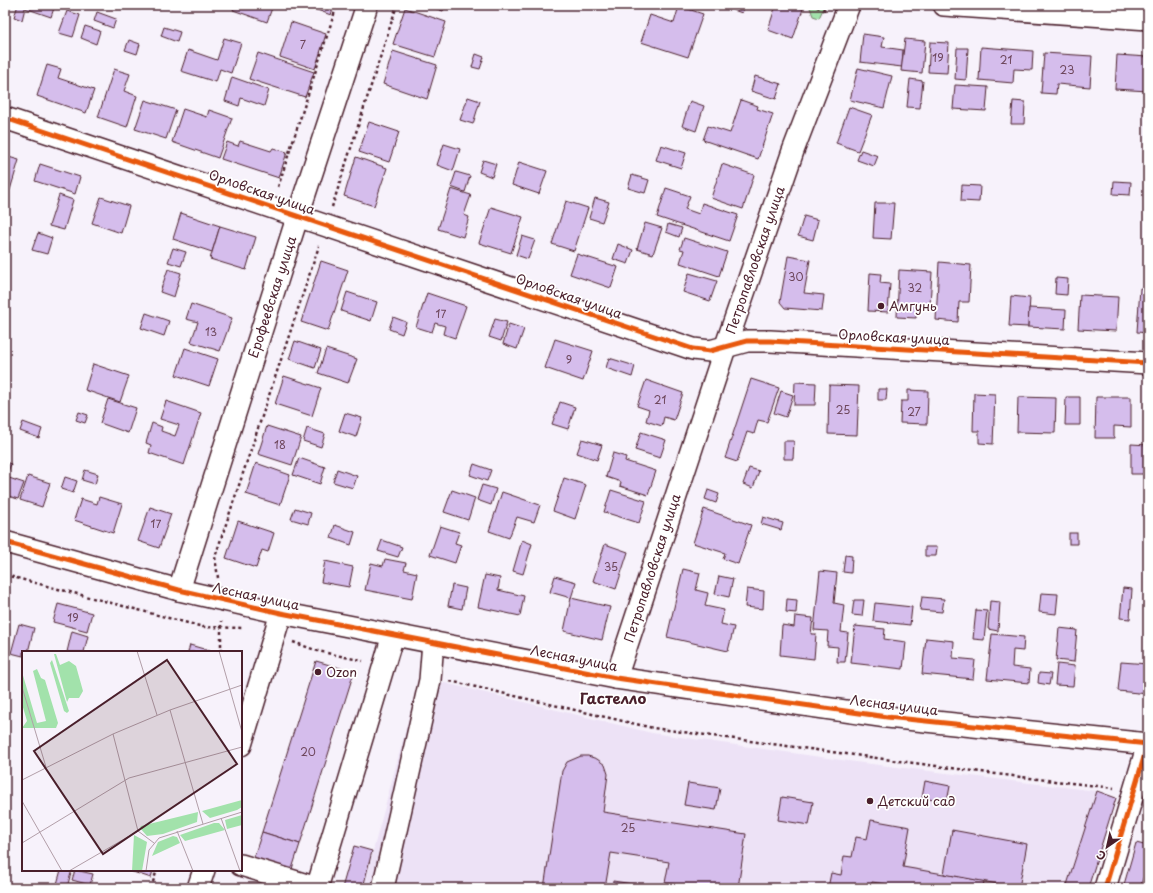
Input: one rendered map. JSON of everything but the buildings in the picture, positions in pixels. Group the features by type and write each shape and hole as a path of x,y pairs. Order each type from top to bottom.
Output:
{"street":[{"name":"Ерофеевская улица","path":"179,590 298,215 367,5"},
{"name":"Петропавловская улица","path":"616,678 725,348 793,151 849,5"},
{"path":"944,5 1148,19"},
{"name":"Орловская улица","path":"5,118 298,215 693,349 710,351 747,342 770,341 1148,363"},
{"name":"Лесная улица","path":"5,542 179,590 281,613 616,678 887,717 1148,744"},
{"path":"242,742 281,613"},
{"path":"242,865 316,888 393,634"},
{"path":"383,888 430,676 433,642"},
{"path":"1104,888 1148,744"},
{"path":"198,888 204,871"}],"path":[{"path":"271,206 338,5"},
{"path":"221,651 220,599 215,558 326,225 397,5"},
{"path":"5,575 203,627 246,628 318,651 383,666"},
{"path":"430,676 653,728 988,773 1134,790"},
{"path":"151,888 157,871"}],"shaded area":[{"path":"420,677 652,733 863,763 1097,791 1066,888 363,888"}],"green space":[{"path":"809,5 825,5 819,18 813,16"}],"cycle path":[{"path":"5,118 693,349 710,351 747,341 770,341 1148,363"},
{"path":"5,542 179,590 281,613 616,678 887,717 1148,744 1105,888"}],"place":[{"name":"Амгунь","path":"881,306"},
{"name":"Ozon","path":"318,672"},
{"name":"Детский сад","path":"870,801"}],"district":[{"name":"Гастелло","path":"613,699"}]}
